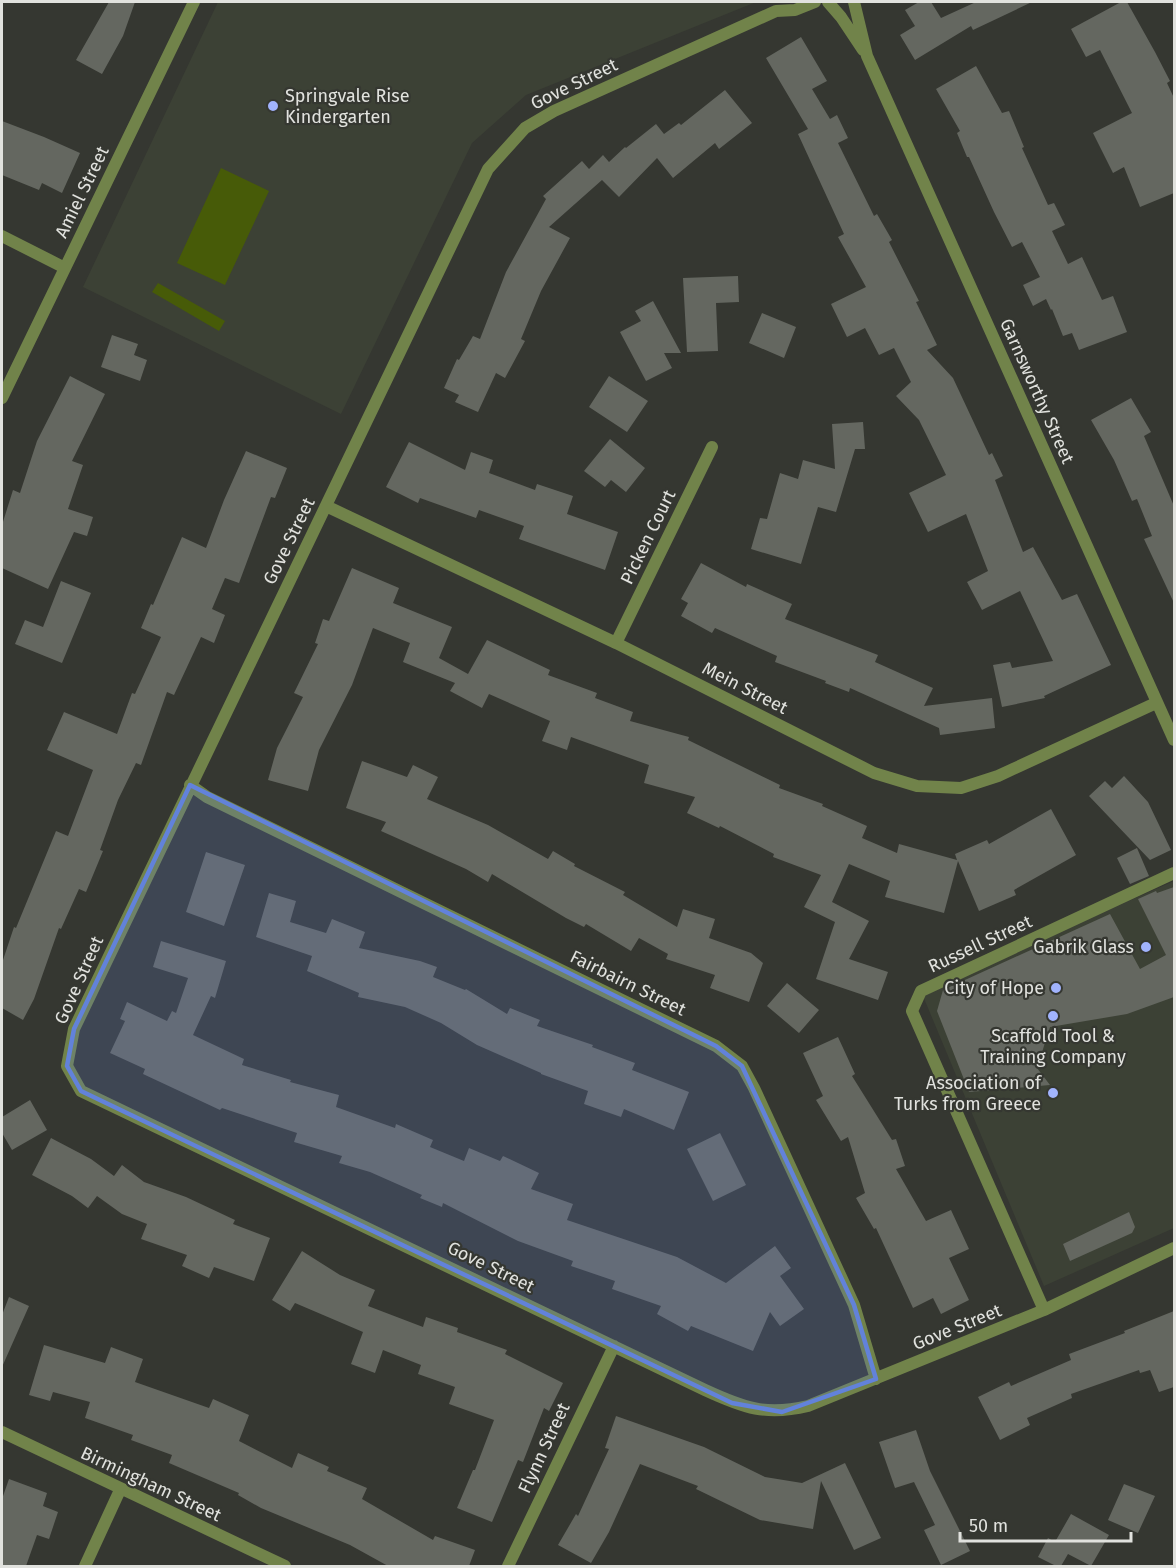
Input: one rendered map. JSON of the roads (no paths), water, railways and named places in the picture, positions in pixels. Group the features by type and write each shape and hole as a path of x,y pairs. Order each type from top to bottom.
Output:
{"street":[{"name":"Amiel Street","path":"2,398 194,2"},
{"name":"Gove Street","path":"776,11 784,2"},
{"name":"Gove Street","path":"815,2 795,10 776,11 555,111 519,134 488,169 74,1029 67,1066 81,1091 732,1403 753,1409 782,1412 808,1406 1044,1310 1174,1248"},
{"name":"Garnsworthy Street","path":"828,2 867,56 1174,740"},
{"name":"Garnsworthy Street","path":"854,2 867,56"},
{"path":"2,236 65,268"},
{"name":"Picken Court","path":"616,643 712,447"},
{"name":"Mein Street","path":"326,506 616,643 874,773 917,786 961,788 998,776 1156,703"},
{"name":"Fairbairn Street","path":"190,785 207,797 716,1046 742,1066 854,1305 876,1379"},
{"name":"Russell Street","path":"1044,1310 912,1011 921,991 1174,873"},
{"name":"Flynn Street","path":"508,1566 614,1346"},
{"name":"Birmingham Street","path":"2,1432 120,1490 285,1566"},
{"path":"84,1566 120,1490"}],"place":[{"name":"Springvale Rise Kindergarten","path":"273,106"},
{"name":"Gabrik Glass","path":"1146,947"},
{"name":"City of Hope","path":"1056,988"},
{"name":"Scaffold Tool & Training Company","path":"1053,1016"},
{"name":"Association of Turks from Greece","path":"1053,1093"}]}
